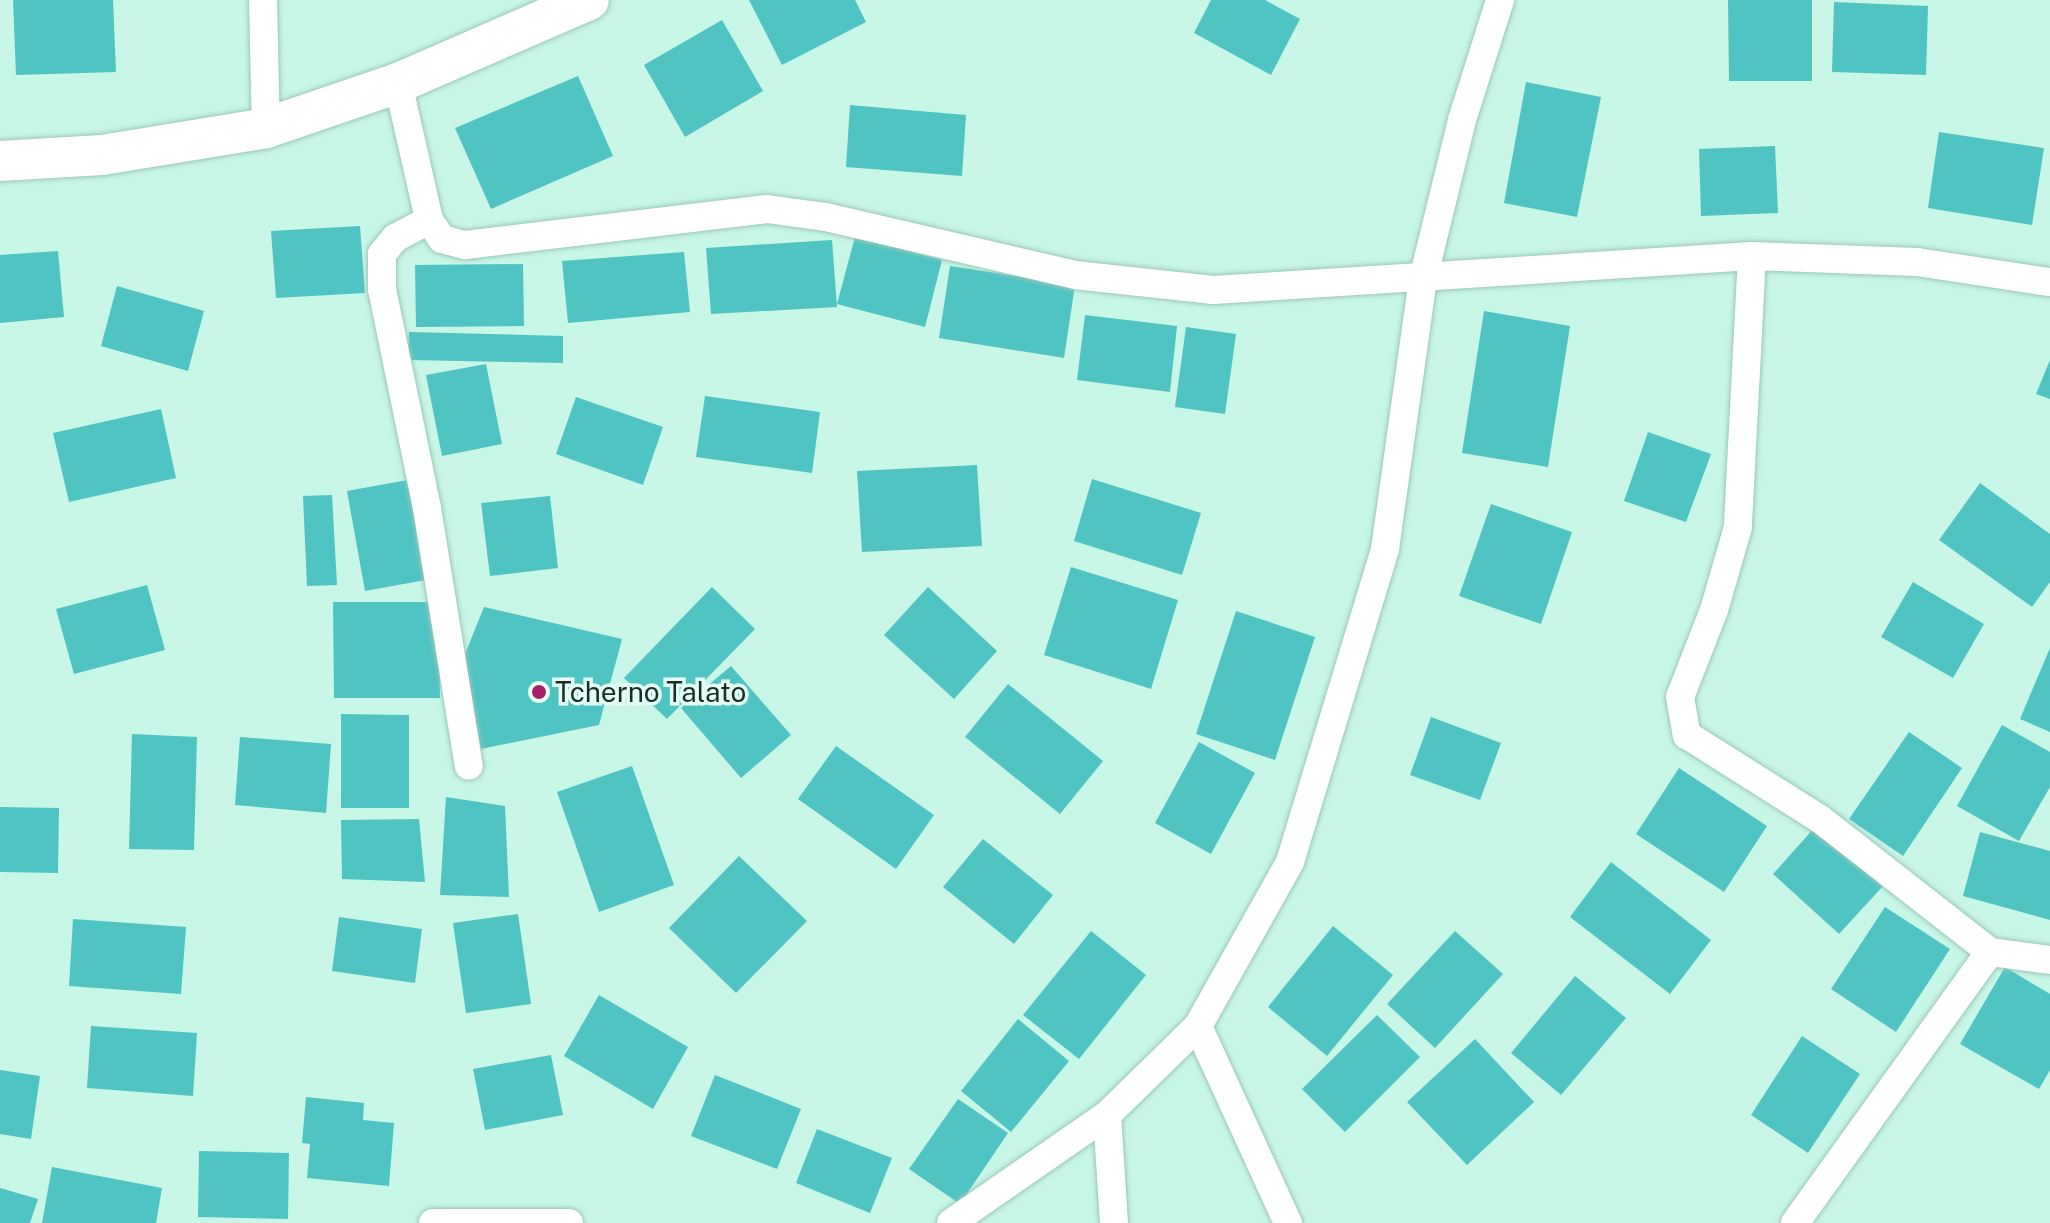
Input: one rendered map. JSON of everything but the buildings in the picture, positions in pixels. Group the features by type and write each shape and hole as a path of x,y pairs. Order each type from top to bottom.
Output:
{"main road":[{"path":"0,161 102,155 266,128 398,83 589,0"}],"street":[{"path":"263,0 266,128"},
{"path":"951,1223 1107,1115 1198,1026 1290,862 1380,564 1423,279 1462,120 1500,0"},
{"path":"398,83 429,220 442,239 465,245 767,209 826,217 1075,275 1213,290 1752,256 1917,262 2050,282"},
{"path":"429,220 395,238 382,254 382,289 427,508 469,766"},
{"path":"1752,256 1738,527 1714,610 1680,697 1687,735 1820,819 1990,952 2050,960"},
{"path":"1795,1223 1990,952"},
{"path":"1198,1026 1288,1223"},
{"path":"1107,1115 1114,1223"},
{"path":"433,1223 569,1223"}],"place":[{"name":"Tcherno Talato","path":"539,692"}]}
